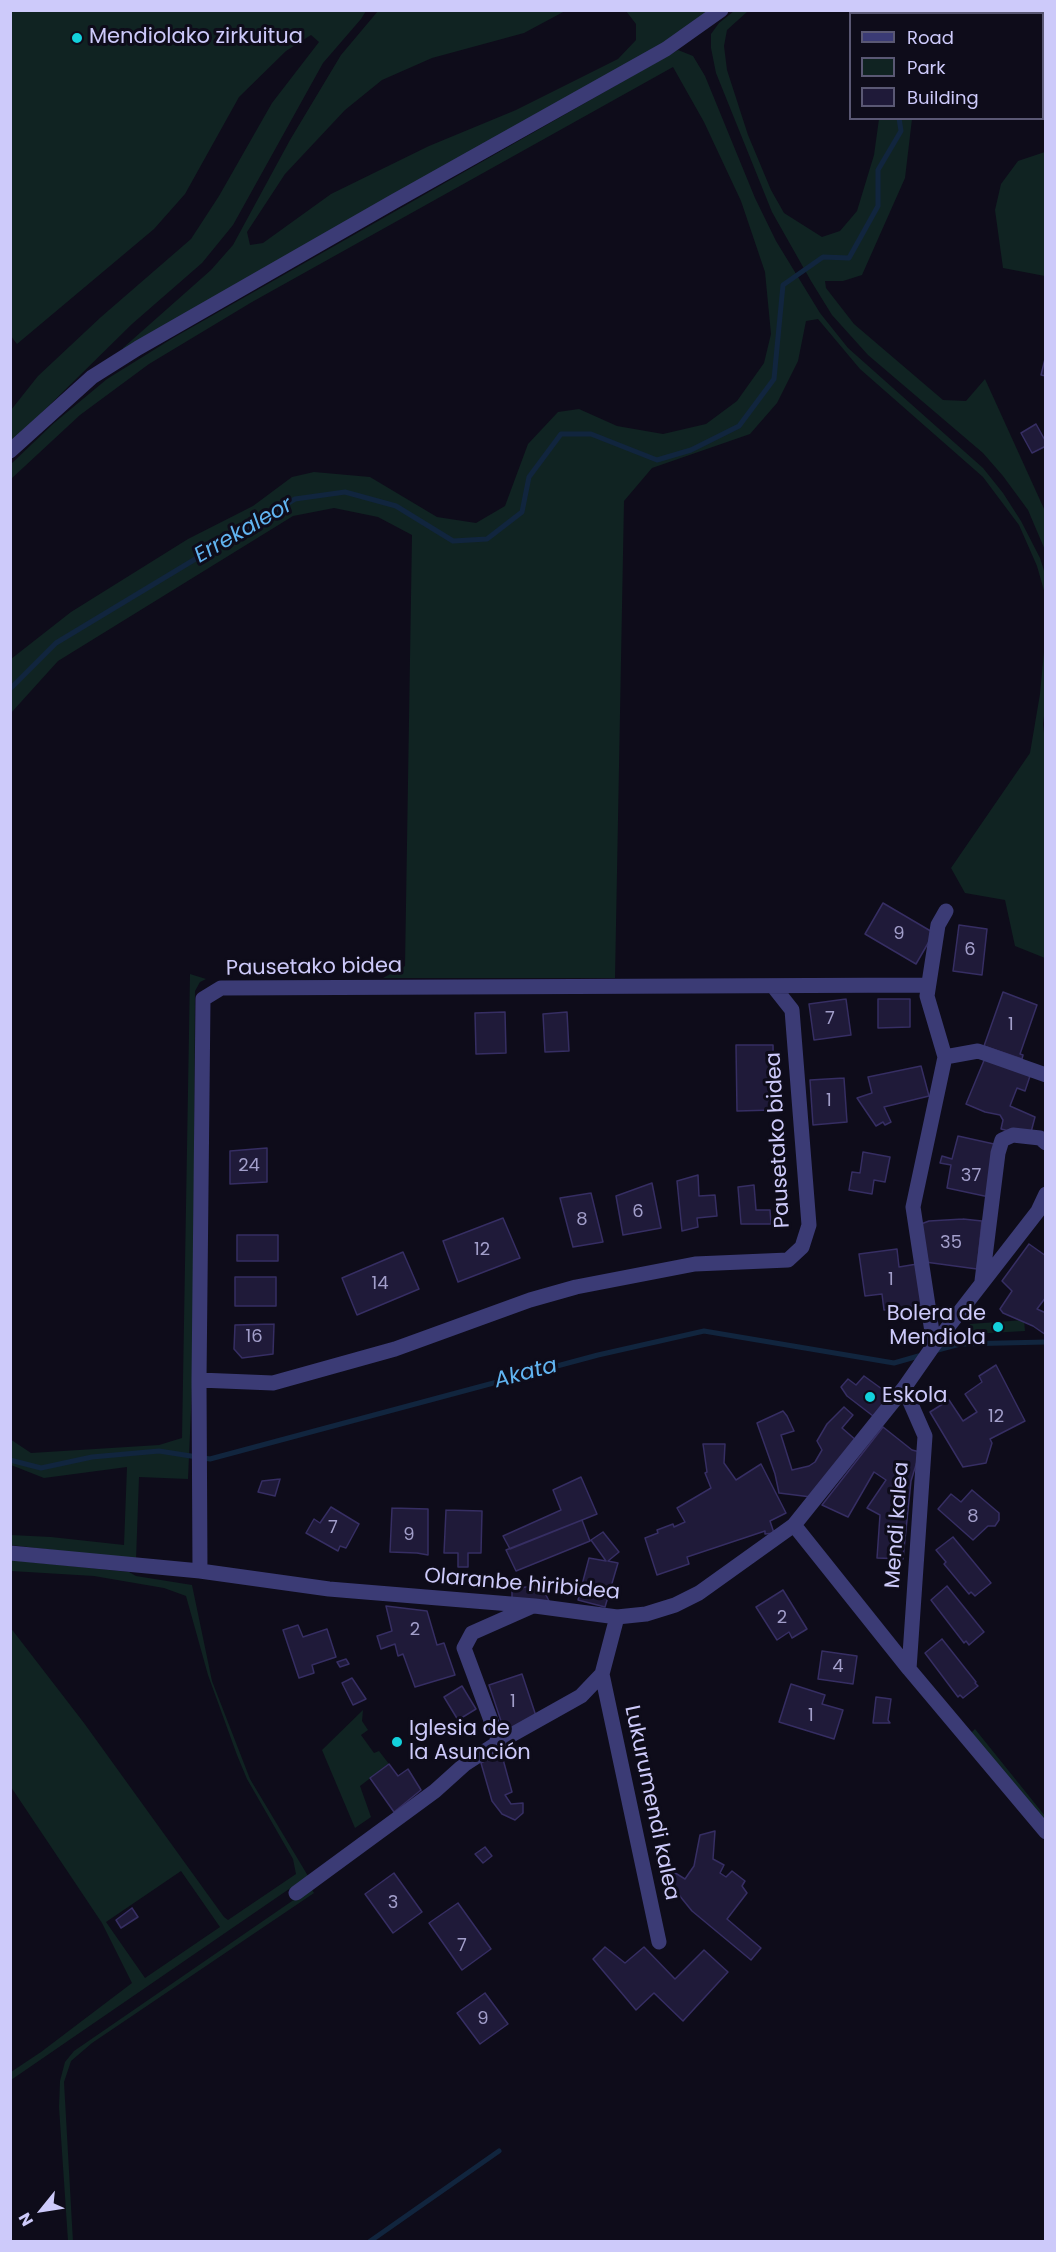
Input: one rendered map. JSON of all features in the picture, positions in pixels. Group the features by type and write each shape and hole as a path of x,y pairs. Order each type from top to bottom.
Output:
{"street":[{"path":"10,451 92,377 138,348 666,49 721,10"},
{"path":"933,1345 913,1207 945,1057 927,996 939,925 946,912"},
{"name":"Pausetako bidea","path":"200,1572 199,1380 203,999 221,988 928,985"},
{"name":"Pausetako bidea","path":"199,1380 273,1383 395,1349 530,1300 576,1287 695,1264 788,1260 802,1247 809,1225 792,1010 773,986"},
{"path":"945,1057 978,1051 1046,1075"},
{"path":"982,1282 998,1153 1002,1140 1013,1135 1040,1138 1046,1143"},
{"name":"Olaranbe hiribidea","path":"10,1553 200,1572 329,1589 535,1606 617,1617 646,1614 675,1605 699,1593 794,1525 904,1388 933,1345 1038,1211 1046,1194"},
{"name":"Mendi kalea","path":"904,1388 925,1436 909,1669"},
{"path":"794,1525 909,1669 1046,1832"},
{"path":"499,1742 464,1648 472,1633 535,1606"},
{"path":"296,1893 435,1791 465,1764 581,1696 602,1674 617,1617"},
{"name":"Lukurumendi kalea","path":"602,1674 659,1942"}],"green space":[{"path":"10,11 366,11 323,63 233,225 202,263 132,324 11,443 11,410 38,376 101,317 191,239 219,196 272,103 319,42 311,35 286,51 239,97 185,194 154,229 17,344 10,335"},
{"path":"378,11 565,11 524,33 432,58 382,80 345,110 285,174 247,232 250,245 263,243 331,194 429,146 516,110 618,59 636,40 636,24 626,11 710,11 676,36 122,352 123,348 211,270 233,245 290,140 341,55"},
{"path":"734,11 748,11 727,30 724,46 727,70 748,135 771,190 784,213 822,237 840,231 857,211 874,155 879,120 912,120 905,178 862,275 843,281 825,281 826,288 854,324 943,400 966,401 985,379 1045,511 1045,550 1028,510 983,453 868,355 832,315 772,212 716,73 711,34 719,23"},
{"path":"678,50 693,56 705,76 755,198 776,241 820,313 848,348 983,468 1021,521 1040,558 1045,574 1045,594 1037,566 1019,525 983,477 860,369 818,319 806,321 798,361 777,403 750,434 652,468 624,501 615,978 383,978 405,966 412,535 378,517 334,508 293,516 58,661 11,713 11,659 71,612 188,539 253,506 292,477 314,472 370,477 437,517 476,523 505,506 528,444 558,412 579,409 617,426 663,434 706,424 737,401 764,363 771,334 765,272 741,201 704,122 673,67 252,302 149,364 80,415 11,479 11,464 54,423 107,379 173,338"},
{"path":"1046,152 1045,276 1003,268 995,210 1001,184 1018,161"},
{"path":"1045,641 1046,701 1043,724 1046,751 1045,958 1015,946 1005,900 965,893 951,868 1030,753 1040,694"},
{"path":"190,974 206,979 200,982 195,991 193,1365 188,1479 139,1477 136,1560 11,1545 11,1535 124,1545 127,1467 44,1478 11,1465 10,1439 31,1453 159,1445 182,1438"},
{"name":"Bolera de Mendiola","path":"1024,1320 1025,1331 972,1334 970,1324"},
{"path":"11,1560 129,1572 136,1576 192,1585 212,1681 250,1779 308,1876 11,2080 11,2072 132,1983 102,1923 11,1787 10,1627 84,1723 224,1917 228,1920 296,1874 293,1859 247,1779 237,1755 208,1675 186,1596 164,1588 94,1576 11,1571","holes":["181,1871 220,1927 145,1978 106,1922"]},
{"path":"363,1710 362,1721 368,1730 361,1735 374,1753 379,1751 389,1764 360,1786 371,1817 355,1828 322,1750"},
{"path":"975,1729 1045,1816 1045,1824 970,1734"},
{"path":"311,1888 314,1893 92,2043 71,2061 64,2082 73,2242 68,2241 59,2107 60,2081 65,2062 74,2051"}],"building":[{"path":"1046,355 1046,376 1041,375"},
{"path":"1036,424 1046,446 1032,453 1021,433"},
{"path":"883,903 934,933 916,964 865,934"},
{"path":"959,925 987,929 982,975 953,971"},
{"path":"1003,992 1037,1005 1020,1054 1023,1055 1022,1059 984,1046"},
{"path":"846,999 851,1035 814,1040 809,1004"},
{"path":"878,999 910,999 910,1027 878,1028"},
{"path":"505,1012 506,1053 476,1054 475,1013"},
{"path":"567,1012 569,1051 545,1052 543,1014"},
{"path":"736,1045 773,1045 774,1110 737,1111"},
{"path":"985,1058 1030,1076 1025,1091 1017,1088 1010,1106 1035,1117 1030,1136 1001,1129 1003,1120 1000,1115 966,1104"},
{"path":"921,1066 929,1096 884,1107 891,1122 885,1125 883,1122 876,1126 857,1098 872,1093 868,1077"},
{"path":"844,1078 847,1122 813,1125 810,1080"},
{"path":"958,1136 994,1144 989,1197 947,1188 951,1165 940,1163 942,1156 952,1159"},
{"path":"267,1148 267,1182 230,1184 230,1151"},
{"path":"863,1152 890,1157 885,1182 874,1180 872,1194 849,1190 852,1172 860,1173"},
{"path":"698,1175 699,1196 715,1195 717,1216 697,1218 698,1227 682,1231 677,1181"},
{"path":"652,1183 661,1228 623,1235 616,1196"},
{"path":"754,1185 756,1210 770,1210 771,1224 741,1224 738,1187"},
{"path":"591,1193 603,1242 573,1247 560,1198"},
{"path":"503,1218 520,1258 458,1282 443,1241"},
{"path":"963,1219 982,1221 977,1269 925,1262 921,1224 929,1221"},
{"path":"237,1235 278,1235 278,1261 237,1261"},
{"path":"1029,1244 1046,1256 1046,1297 1037,1309 1046,1313 1046,1335 1033,1326 1003,1313 1000,1309 1012,1291 1002,1281"},
{"path":"897,1249 899,1267 917,1264 922,1305 884,1310 882,1294 865,1296 859,1254"},
{"path":"403,1252 419,1289 357,1315 342,1278"},
{"path":"235,1277 276,1277 276,1306 235,1306"},
{"path":"274,1324 273,1354 242,1358 234,1349 235,1325"},
{"path":"996,1365 1025,1421 990,1439 992,1443 986,1463 963,1467 930,1412 949,1400 963,1421 977,1412 965,1394 982,1382 979,1376"},
{"name":"Eskola","path":"864,1376 893,1397 873,1416 847,1396 841,1387 848,1379 856,1385"},
{"path":"844,1407 853,1415 842,1428 857,1441 811,1497 779,1493 775,1474 757,1423 783,1411 787,1416 794,1431 781,1435 792,1470 809,1466 815,1462 822,1450 817,1441 827,1424"},
{"path":"883,1427 912,1450 920,1452 911,1481 903,1559 877,1558 880,1515 867,1508 886,1480 874,1472 848,1517 822,1505"},
{"path":"703,1444 725,1444 724,1463 736,1480 761,1464 786,1513 770,1521 774,1533 765,1534 765,1531 687,1557 689,1564 657,1575 645,1538 658,1533 657,1530 685,1522 677,1508 711,1488 705,1473 707,1472"},
{"path":"581,1477 597,1514 510,1549 503,1536 561,1510 553,1490"},
{"path":"280,1479 275,1496 258,1492 262,1481"},
{"path":"972,1490 999,1513 999,1520 995,1526 988,1526 973,1540 938,1509 951,1494 961,1502"},
{"path":"331,1507 359,1524 346,1548 340,1546 338,1551 306,1533 314,1519 320,1523"},
{"path":"392,1508 428,1509 428,1555 390,1552"},
{"path":"446,1510 482,1511 481,1553 468,1553 468,1567 458,1567 458,1553 444,1553"},
{"path":"582,1520 590,1541 516,1571 506,1550"},
{"path":"603,1532 619,1552 608,1561 618,1563 605,1607 578,1600 589,1558 606,1561 591,1540"},
{"path":"953,1537 991,1583 975,1596 971,1592 969,1594 944,1564 946,1562 936,1550"},
{"path":"541,1585 549,1601 512,1600 512,1589"},
{"path":"947,1586 984,1632 969,1645 966,1641 964,1643 931,1600"},
{"path":"783,1590 807,1629 792,1638 789,1632 777,1640 756,1607"},
{"path":"386,1606 427,1611 437,1645 444,1643 455,1675 415,1687 403,1654 398,1656 395,1644 381,1649 377,1636 392,1631"},
{"path":"298,1625 303,1637 327,1629 336,1657 312,1665 314,1673 299,1678 283,1630"},
{"path":"942,1639 978,1686 963,1698 960,1695 958,1697 925,1653"},
{"path":"822,1651 857,1656 853,1684 818,1679"},
{"path":"346,1659 349,1664 340,1667 337,1662"},
{"path":"522,1674 537,1719 504,1730 489,1685"},
{"path":"352,1678 366,1699 353,1705 342,1683"},
{"path":"791,1684 825,1695 822,1704 843,1710 834,1739 779,1722"},
{"path":"462,1686 476,1709 458,1720 444,1697"},
{"path":"876,1697 891,1699 888,1720 890,1723 873,1723"},
{"path":"501,1752 512,1792 505,1795 511,1804 523,1803 523,1813 515,1820 502,1814 492,1801 481,1763"},
{"path":"389,1764 398,1776 408,1769 421,1790 394,1812 370,1778"},
{"path":"715,1831 713,1859 724,1865 720,1873 726,1877 732,1871 745,1881 742,1886 747,1893 727,1919 761,1948 751,1960 692,1911 666,1879 672,1871 685,1879 694,1866 700,1835"},
{"path":"485,1847 492,1856 483,1863 475,1854"},
{"path":"394,1873 422,1912 393,1933 365,1894"},
{"path":"458,1903 491,1949 462,1970 429,1923"},
{"path":"132,1908 138,1917 121,1928 116,1920"},
{"path":"605,1947 625,1963 644,1947 675,1979 704,1950 728,1972 683,2021 654,1993 636,2010 593,1959"},
{"path":"485,1993 508,2024 480,2044 457,2013"}],"waterway":[{"name":"Errekaleor","path":"10,689 56,643 295,499 345,492 396,506 453,541 487,539 522,512 529,477 561,434 591,434 657,460 691,450 739,426 774,379 783,285 823,257 849,258 878,206 878,170 901,131 899,120"},
{"name":"Akata","path":"10,1460 41,1468 92,1457 159,1451 210,1459 598,1355 704,1331 894,1363 922,1355"},
{"name":"Akata","path":"934,1351 960,1344 1046,1342"},
{"path":"369,2242 499,2151"}],"place":[{"name":"Mendiolako zirkuitua","path":"77,38"},
{"name":"Bolera de Mendiola","path":"998,1327"},
{"name":"Eskola","path":"870,1397"},
{"name":"Iglesia de la Asunción","path":"397,1742"}]}
